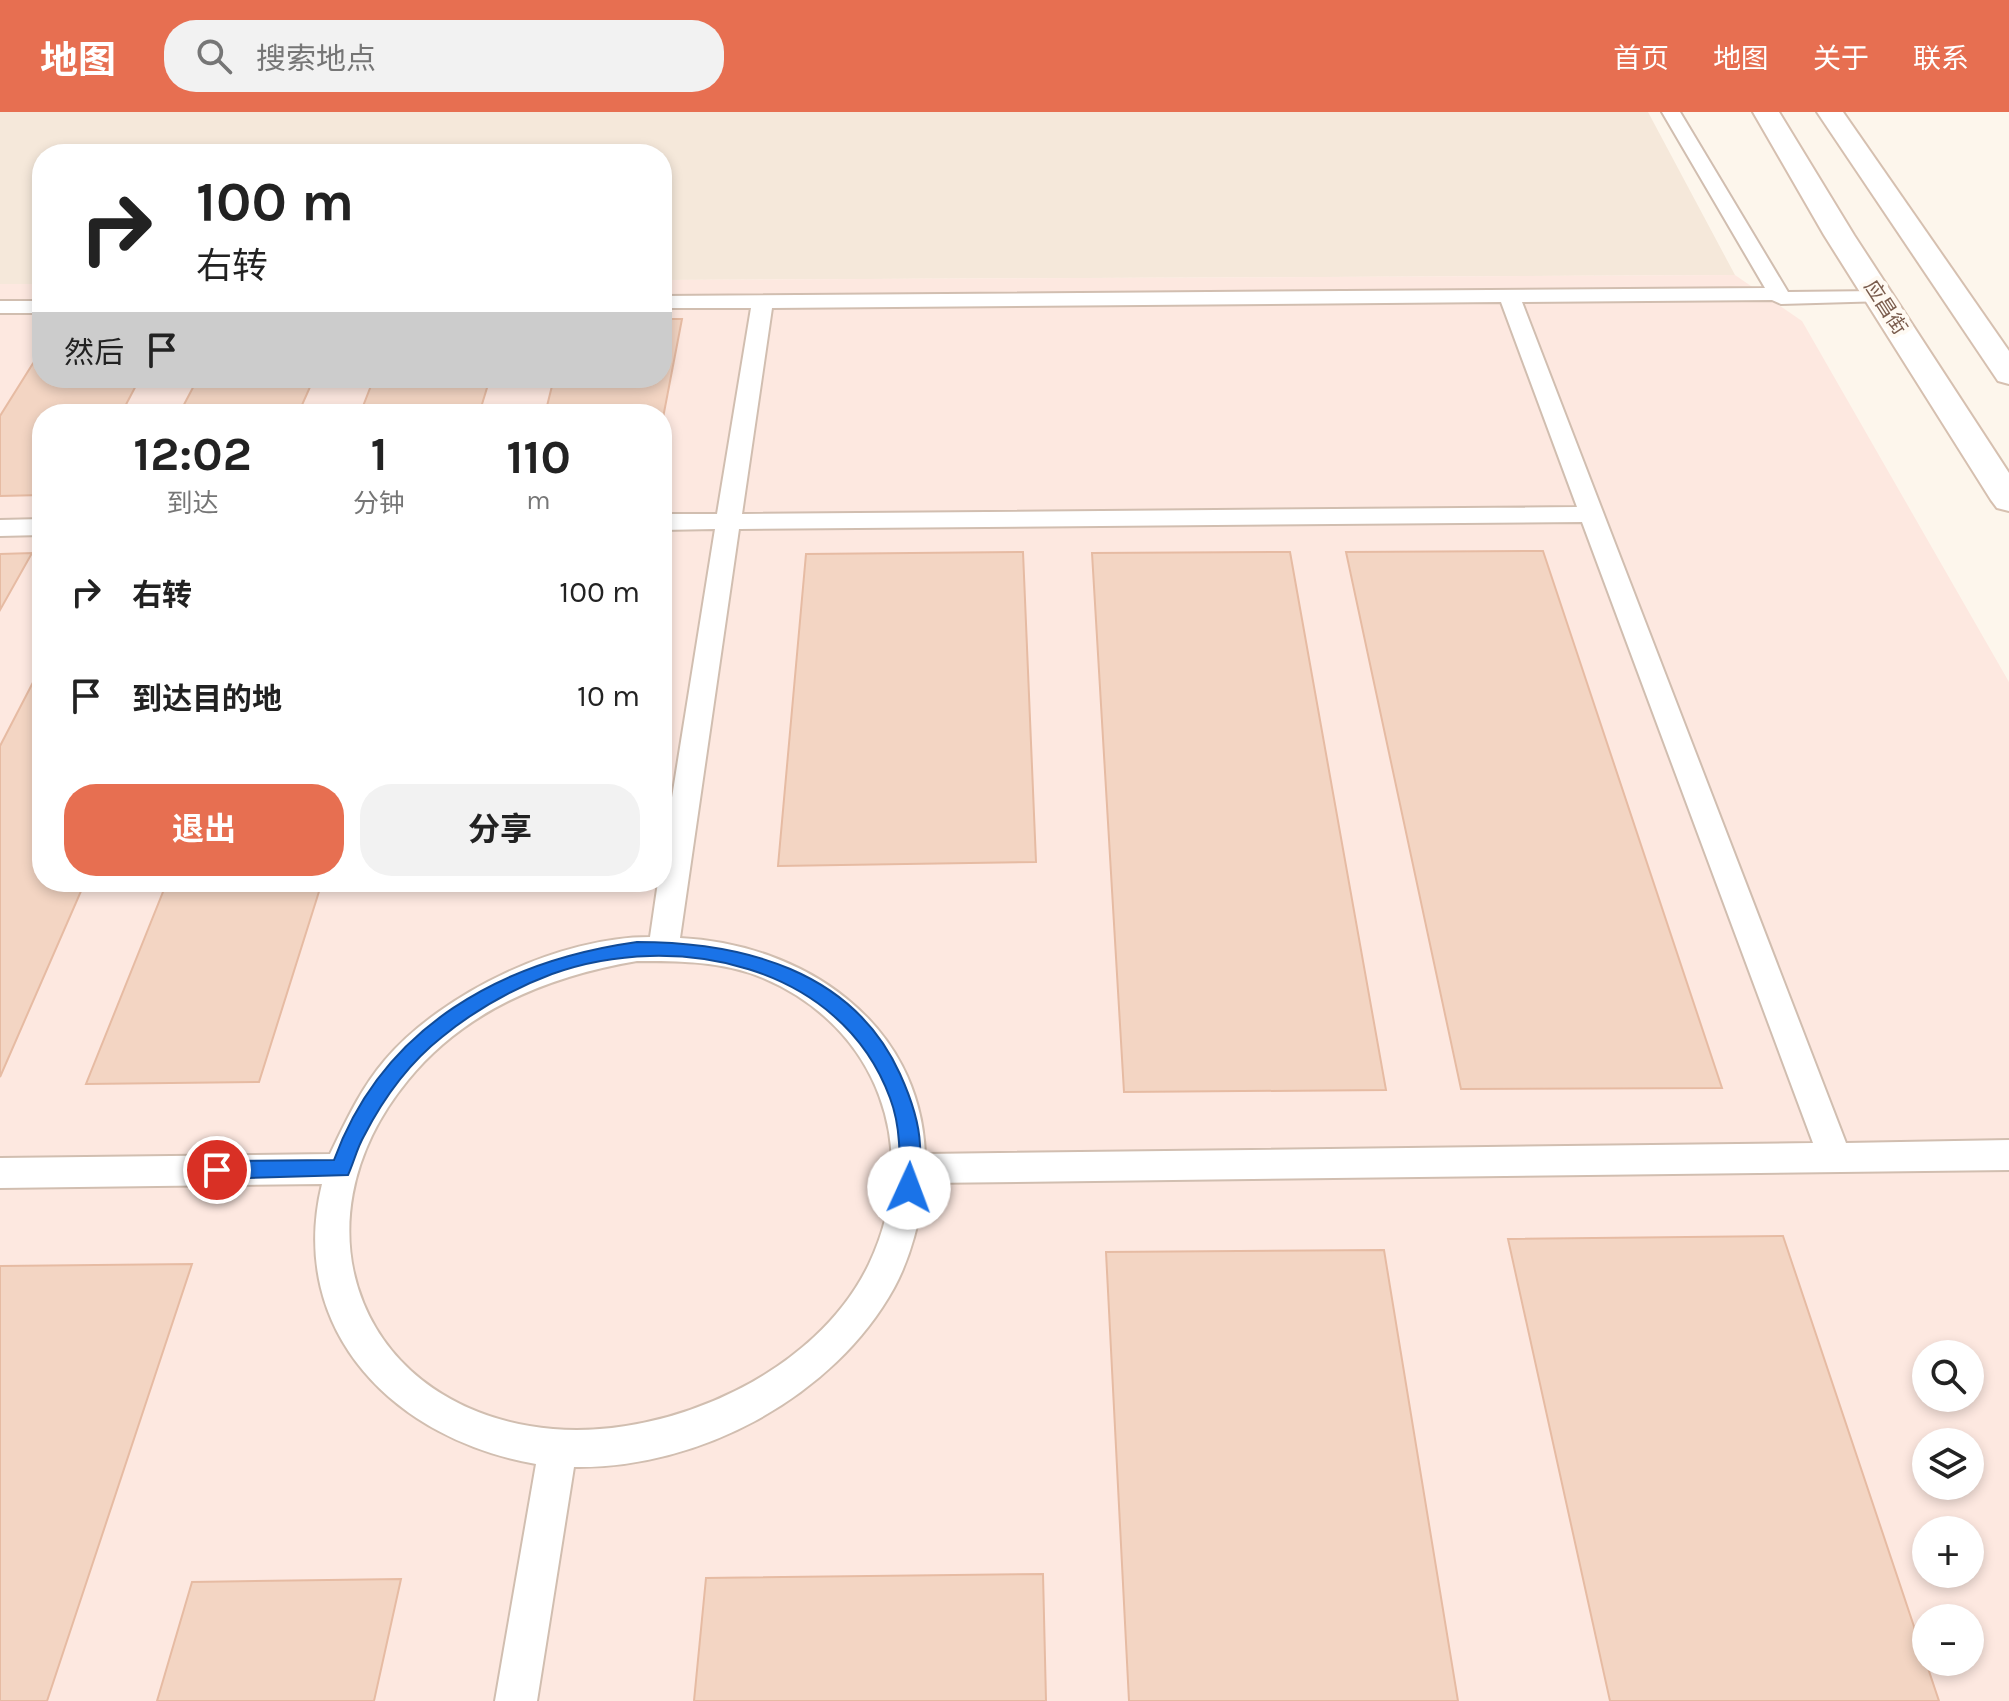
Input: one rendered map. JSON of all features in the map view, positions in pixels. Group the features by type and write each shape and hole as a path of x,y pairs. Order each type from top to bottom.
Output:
{"main road":[{"name":"应昌街","path":"1766,112 1879,297 2009,500"},
{"path":"1830,112 2009,374"}],"lane":[{"path":"1671,112 1781,298 1879,297"},
{"path":"672,302 1778,294"},
{"path":"1509,296 1835,1157"},
{"path":"672,890 762,302"},
{"path":"0,307 32,307"},
{"path":"672,522 1591,514"},
{"path":"0,528 32,527"},
{"path":"663,949 672,892"},
{"path":"663,949 722,954 762,964 799,981 832,1002 860,1028 884,1062 901,1100 910,1143 910,1169 899,1234 878,1280 848,1323 809,1364 761,1397 707,1424 650,1441 591,1449 533,1445 478,1433 430,1410 391,1379 361,1342 340,1299 331,1259 331,1218 341,1169 353,1136 374,1099 401,1064 433,1033 469,1007 508,984 550,967 593,956 663,949"},
{"path":"910,1169 2009,1155"},
{"path":"0,1173 341,1169"},
{"path":"516,1701 558,1447"}],"shaded area":[{"path":"0,112 1648,112 1735,275 672,280 672,144 32,144 32,284 0,284"},
{"path":"1735,275 1802,321 2009,682 2009,1701 0,1701 0,284 32,284 32,388 672,388 672,280"}],"building":[{"path":"672,319 682,319 672,371"},
{"path":"32,365 32,388 135,388 126,404 32,404 32,495 0,496 0,416"},
{"path":"193,388 310,388 302,404 184,404"},
{"path":"370,388 487,388 482,404 364,404"},
{"path":"552,388 669,388 666,404 548,404"},
{"path":"1543,551 1722,1088 1461,1089 1346,552"},
{"path":"1023,552 1036,862 778,866 806,554"},
{"path":"1290,552 1386,1090 1124,1092 1092,553"},
{"path":"32,553 0,610 0,554"},
{"path":"32,684 32,892 81,892 0,1077 0,746"},
{"path":"163,892 319,892 259,1082 86,1084"},
{"path":"1783,1236 1912,1621 1912,1676 1931,1676 1939,1701 1610,1701 1508,1239"},
{"path":"1384,1250 1458,1701 1129,1701 1106,1252"},
{"path":"192,1264 47,1701 0,1701 0,1266"},
{"path":"1043,1574 1046,1701 694,1701 706,1578"},
{"path":"401,1579 374,1701 157,1701 192,1582"}],"route":[{"path":"217,1170 341,1169 353,1136 374,1099 401,1064 433,1033 469,1007 508,984 550,967 637,949 680,949 722,954 762,964 799,981 832,1002 860,1028 884,1062 901,1100 910,1143 909,1188"}]}
